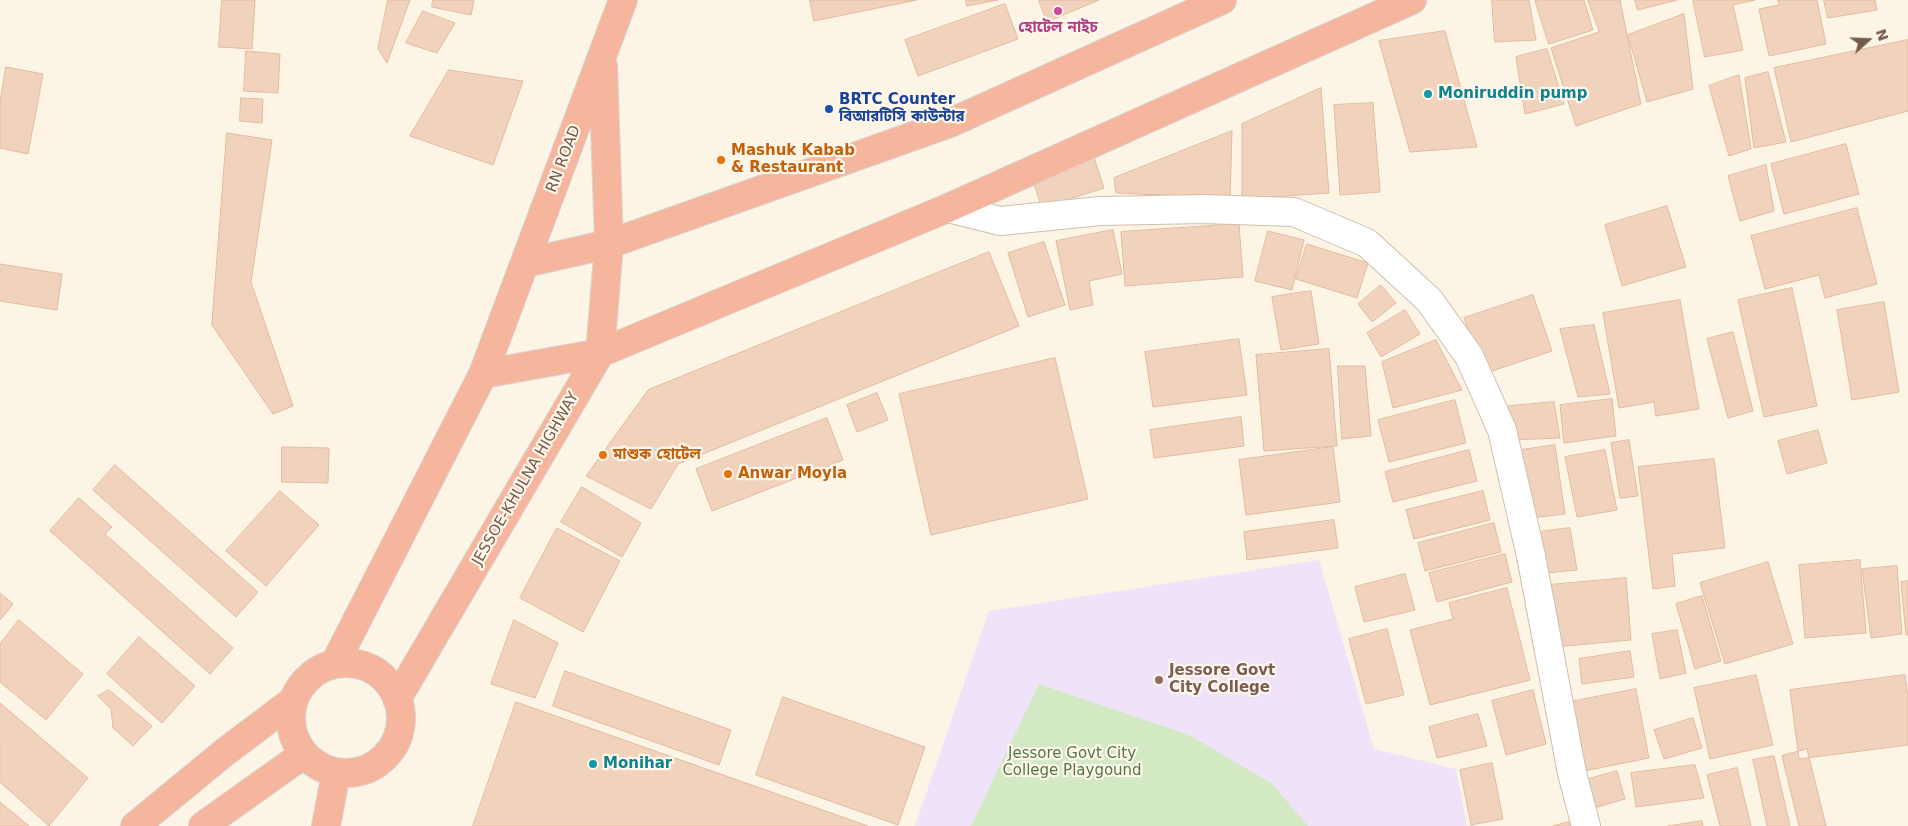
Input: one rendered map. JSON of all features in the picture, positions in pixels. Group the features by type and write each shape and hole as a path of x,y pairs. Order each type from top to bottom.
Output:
{"highway":[{"name":"RN ROAD","path":"524,262 624,0"},
{"path":"336,664 483,374 524,262 609,244 950,123 1222,0"},
{"path":"483,374 600,352 948,208 1412,0"},
{"name":"RN ROAD","path":"603,55 609,244"},
{"name":"JESSOE-KHULNA HIGHWAY","path":"397,699 600,352 609,244"},
{"path":"355,663 373,670 388,682 397,699 401,718 398,737 389,754 374,766 356,773 336,773 319,766 304,754 294,737 290,718 294,700 303,683 318,670 336,664 355,663"},
{"path":"134,826 225,752 294,700"},
{"path":"203,826 304,754"},
{"path":"326,826 336,773"}],"street":[{"path":"948,208 1000,221 1100,211 1204,209 1294,212 1367,242 1428,300 1469,356 1502,430 1531,556 1572,773 1586,826"}],"shaded area":[{"name":"Jessore Govt City College","path":"1319,560 1374,749 1456,769 1467,826 915,826 989,611"}],"green space":[{"name":"Jessore Govt City College Playgound","path":"1039,684 1189,735 1271,783 1308,826 971,826"}],"building":[{"path":"222,0 255,0 252,49 219,47"},
{"path":"388,0 410,0 387,63 378,49"},
{"path":"433,0 474,0 471,15 432,7"},
{"path":"810,0 917,0 814,21"},
{"path":"966,0 998,0 967,6"},
{"name":"হোটেল নাইচ","path":"1039,0 1099,0 1047,22"},
{"path":"1492,0 1529,0 1536,40 1495,42"},
{"path":"1535,0 1584,0 1593,30 1549,44"},
{"path":"1588,0 1620,0 1641,104 1576,126 1551,48 1599,32"},
{"path":"1635,0 1677,0 1638,10"},
{"path":"1693,0 1755,0 1733,5 1743,50 1705,57"},
{"path":"1778,0 1817,0 1826,44 1769,56 1759,9 1779,5"},
{"path":"1824,0 1875,0 1877,10 1828,18"},
{"path":"1005,4 1018,39 918,76 905,40"},
{"path":"423,11 455,23 437,53 406,43"},
{"path":"1684,14 1693,89 1647,102 1628,35"},
{"name":"Moniruddin pump","path":"1445,31 1477,147 1410,152 1379,41"},
{"path":"1908,40 1908,111 1791,142 1774,68"},
{"path":"1547,49 1564,104 1525,114 1516,57"},
{"path":"246,51 280,54 278,93 244,91"},
{"path":"6,67 43,74 28,154 0,148 0,103"},
{"path":"449,70 523,81 493,165 410,136"},
{"path":"1768,72 1786,142 1754,148 1745,78"},
{"path":"1739,75 1751,149 1729,156 1709,86"},
{"path":"1321,88 1329,193 1242,199 1242,124"},
{"path":"241,98 263,99 262,123 240,121"},
{"path":"1373,103 1380,192 1340,195 1334,105"},
{"path":"1232,131 1230,198 1116,193 1114,178"},
{"path":"227,133 272,140 251,282 293,406 273,414 212,325"},
{"path":"1846,144 1859,194 1784,214 1771,164"},
{"path":"1093,154 1104,188 1042,208 1031,175"},
{"path":"1766,165 1774,211 1740,221 1728,176"},
{"path":"1667,206 1686,267 1622,286 1605,225"},
{"path":"1857,208 1877,284 1825,298 1819,275 1765,289 1751,236"},
{"path":"1239,224 1243,277 1125,286 1121,232"},
{"path":"1113,230 1122,274 1089,281 1093,305 1070,310 1056,241"},
{"path":"1268,231 1304,240 1292,290 1255,281"},
{"path":"1044,242 1065,305 1028,317 1008,253"},
{"path":"1307,244 1368,263 1357,298 1296,279"},
{"path":"989,252 1019,326 678,464 651,509 586,476 648,390"},
{"path":"0,264 62,274 57,310 0,301"},
{"path":"1381,285 1396,303 1372,322 1358,304"},
{"path":"1792,288 1817,406 1764,417 1738,300"},
{"path":"1311,291 1319,344 1281,350 1272,297"},
{"path":"1533,295 1552,351 1483,374 1464,318"},
{"path":"1680,300 1699,409 1656,416 1654,402 1619,408 1603,313"},
{"path":"1884,302 1899,392 1852,400 1837,310"},
{"path":"1405,310 1420,334 1381,357 1367,333"},
{"path":"1594,325 1610,394 1578,397 1560,329"},
{"path":"1733,332 1753,411 1728,418 1707,339"},
{"path":"1239,339 1247,395 1153,407 1145,352"},
{"path":"1436,340 1462,390 1393,408 1382,362"},
{"path":"1329,349 1337,446 1264,451 1256,355"},
{"path":"1055,358 1088,499 931,535 899,394"},
{"path":"1338,366 1365,366 1371,436 1342,439"},
{"path":"877,393 888,420 857,432 847,405"},
{"path":"1612,399 1616,436 1564,443 1560,405"},
{"path":"1455,400 1466,443 1389,462 1378,420"},
{"path":"1554,402 1560,438 1510,440 1500,407"},
{"path":"1241,417 1244,446 1154,458 1150,430"},
{"path":"827,418 843,460 712,511 696,469"},
{"path":"1818,430 1827,463 1787,474 1778,441"},
{"path":"1629,440 1638,496 1620,498 1611,443"},
{"path":"1555,445 1565,514 1531,518 1521,450"},
{"path":"282,447 329,448 328,483 282,482"},
{"path":"1333,447 1340,502 1246,515 1239,460"},
{"path":"1469,450 1477,481 1393,502 1385,472"},
{"path":"1605,450 1617,510 1577,517 1565,457"},
{"path":"1714,459 1725,548 1672,554 1675,586 1653,589 1638,467"},
{"path":"115,465 258,592 236,617 93,490"},
{"path":"582,487 641,523 622,557 561,522"},
{"path":"280,491 319,525 266,586 226,551"},
{"path":"1483,491 1490,520 1414,539 1406,510"},
{"path":"79,498 112,527 105,534 233,648 210,674 50,531"},
{"path":"1334,520 1338,548 1247,560 1244,532"},
{"path":"1494,523 1501,552 1425,571 1418,543"},
{"path":"557,528 620,561 583,632 520,598"},
{"path":"1570,528 1577,570 1538,574 1531,533"},
{"path":"1505,554 1512,582 1437,602 1429,573"},
{"path":"1860,560 1866,633 1805,638 1799,565"},
{"path":"1768,562 1793,644 1725,664 1700,583"},
{"path":"1897,566 1902,634 1871,638 1862,569"},
{"path":"1405,574 1415,610 1364,622 1355,587"},
{"path":"1626,578 1631,640 1555,647 1549,585"},
{"path":"1908,581 1908,635 1906,635 1901,582"},
{"path":"1507,588 1530,680 1430,705 1410,630 1453,619 1449,603"},
{"path":"0,593 13,604 0,620"},
{"path":"1702,596 1721,661 1695,669 1676,604"},
{"path":"19,620 83,674 46,720 0,682 0,644"},
{"path":"514,620 558,643 535,698 491,684"},
{"path":"1387,629 1404,695 1366,704 1349,639"},
{"path":"1677,630 1686,673 1660,679 1652,634"},
{"path":"139,637 195,686 162,723 107,674"},
{"path":"1630,651 1634,677 1582,684 1579,659"},
{"path":"565,671 731,730 719,765 553,706"},
{"path":"1756,675 1773,745 1710,759 1694,688"},
{"path":"1905,675 1908,697 1908,745 1799,759 1790,690"},
{"path":"1636,689 1649,758 1579,772 1565,703"},
{"path":"109,690 152,726 133,746 113,728 111,709 98,696"},
{"path":"1533,690 1546,744 1506,755 1492,701"},
{"path":"783,697 925,747 898,825 756,775"},
{"name":"Monihar","path":"516,702 868,826 473,826"},
{"path":"0,703 88,778 49,826 0,782"},
{"path":"1478,714 1487,746 1437,758 1429,727"},
{"path":"1693,718 1702,748 1664,759 1654,730"},
{"path":"1807,749 1826,826 1799,826 1782,756"},
{"path":"1774,756 1790,826 1767,826 1753,760"},
{"path":"1492,763 1503,819 1471,825 1460,770"},
{"path":"1695,765 1704,798 1636,807 1631,773"},
{"path":"1737,768 1751,826 1720,826 1707,775"},
{"path":"1617,771 1625,799 1591,809 1582,781"},
{"path":"0,802 29,826 0,826"},
{"path":"1573,821 1575,826 1553,826"},
{"path":"1702,821 1703,826 1668,826"}],"place":[{"name":"হোটেল নাইচ","path":"1058,11"},
{"name":"Moniruddin pump","path":"1428,94"},
{"name":"BRTC Counter বিআরটিসি কাউন্টার","path":"829,109"},
{"name":"Mashuk Kabab & Restaurant","path":"721,160"},
{"name":"মাশুক হোটেল","path":"603,455"},
{"name":"Anwar Moyla","path":"728,474"},
{"name":"Jessore Govt City College","path":"1159,680"},
{"name":"Monihar","path":"593,764"}]}
